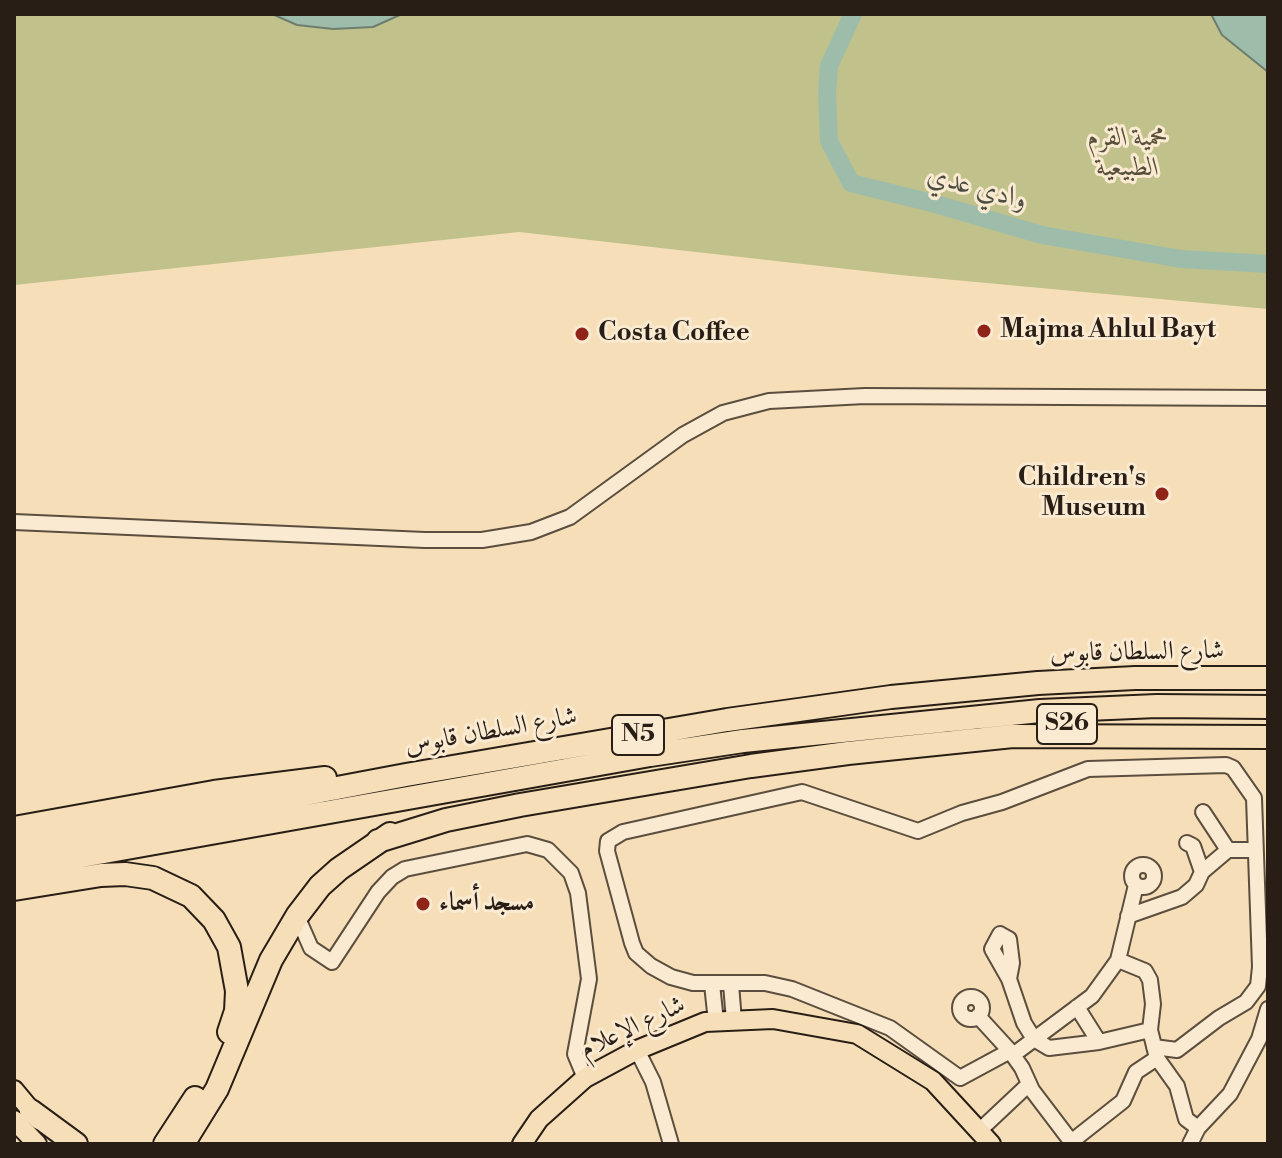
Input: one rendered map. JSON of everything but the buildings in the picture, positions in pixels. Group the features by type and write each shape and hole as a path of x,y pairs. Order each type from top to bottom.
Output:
{"highway":[{"name":"شارع السلطان قابوس","path":"14,849 406,775 727,720 891,697 1121,678 1268,678"},
{"name":"شارع السلطان قابوس","path":"14,868 650,755 866,727 1040,711 1157,706 1268,707"},
{"name":"S26","path":"866,727 1268,723"},
{"path":"378,841 446,820 520,805 848,753 1013,736 1268,737"},
{"path":"165,1144 217,1089 271,960 297,916 320,886 378,841 403,825 431,813 590,779 650,755"},
{"path":"14,828 304,779 406,775"},
{"path":"14,889 101,875 153,878 191,896 214,920 229,947 236,972 236,1011 183,1144"},
{"path":"157,1144 196,1111"},
{"path":"194,1144 196,1111"},
{"path":"22,1116 76,1144"}],"main road":[{"name":"شارع الإعلام","path":"522,1144 539,1119 585,1078 637,1050 705,1022 773,1019 857,1034 933,1081 985,1137"},
{"path":"14,1090 22,1116 37,1144"},
{"path":"22,1116 64,1144"}],"street":[{"path":"14,522 482,540 531,532 570,517 683,435 723,413 769,401 865,396 1268,398"},
{"path":"978,1016 1011,1053 1029,1084 1072,1143 1123,1101 1136,1072 1156,1053 1177,1050 1246,1002 1258,986 1260,967 1254,798 1233,768 1209,764 1088,769 918,831 802,792 613,835 608,841 607,851 636,953 651,966 671,977 693,983 765,983 792,989 890,1028 960,1078 1011,1053 1034,1039 1092,996 1118,960 1136,885"},
{"path":"1203,812 1228,850"},
{"path":"1187,843 1193,846 1202,872"},
{"path":"297,916 311,948 332,962 378,892 405,869 527,844 548,850 571,873 578,893 589,979 575,1054 585,1078"},
{"path":"1128,916 1182,897 1196,885 1202,872 1228,850 1255,850"},
{"path":"271,960 292,949 311,948"},
{"path":"1118,960 1145,971 1150,980 1153,1004 1150,1030 1156,1053 1177,1086 1186,1119 1198,1128"},
{"path":"1009,979 1024,1023 1034,1039 1049,1048 1099,1042 1150,1030"},
{"path":"712,984 725,1021"},
{"path":"725,1021 731,984"},
{"path":"1077,1007 1099,1042"},
{"path":"1190,1144 1198,1128 1230,1094 1259,1039 1268,1009"},
{"path":"637,1050 653,1082 671,1144"},
{"path":"985,1137 1029,1084"}],"green space":[{"name":"محمية القرم الطبيعية","path":"14,14 1268,14 1268,309 900,275 519,232 14,285"}],"shaded area":[{"path":"272,14 402,14 373,27 333,29 297,25"},
{"path":"1211,14 1268,14 1268,72 1222,35"}],"waterway":[{"name":"وادي عدي","path":"853,14 829,66 827,93 829,141 851,183 1042,235 1181,259 1268,264"}],"place":[{"name":"Majma Ahlul Bayt","path":"984,331"},
{"name":"Costa Coffee","path":"582,334"},
{"name":"Children's Museum","path":"1162,494"},
{"name":"مسجد أسماء","path":"423,904"}]}
